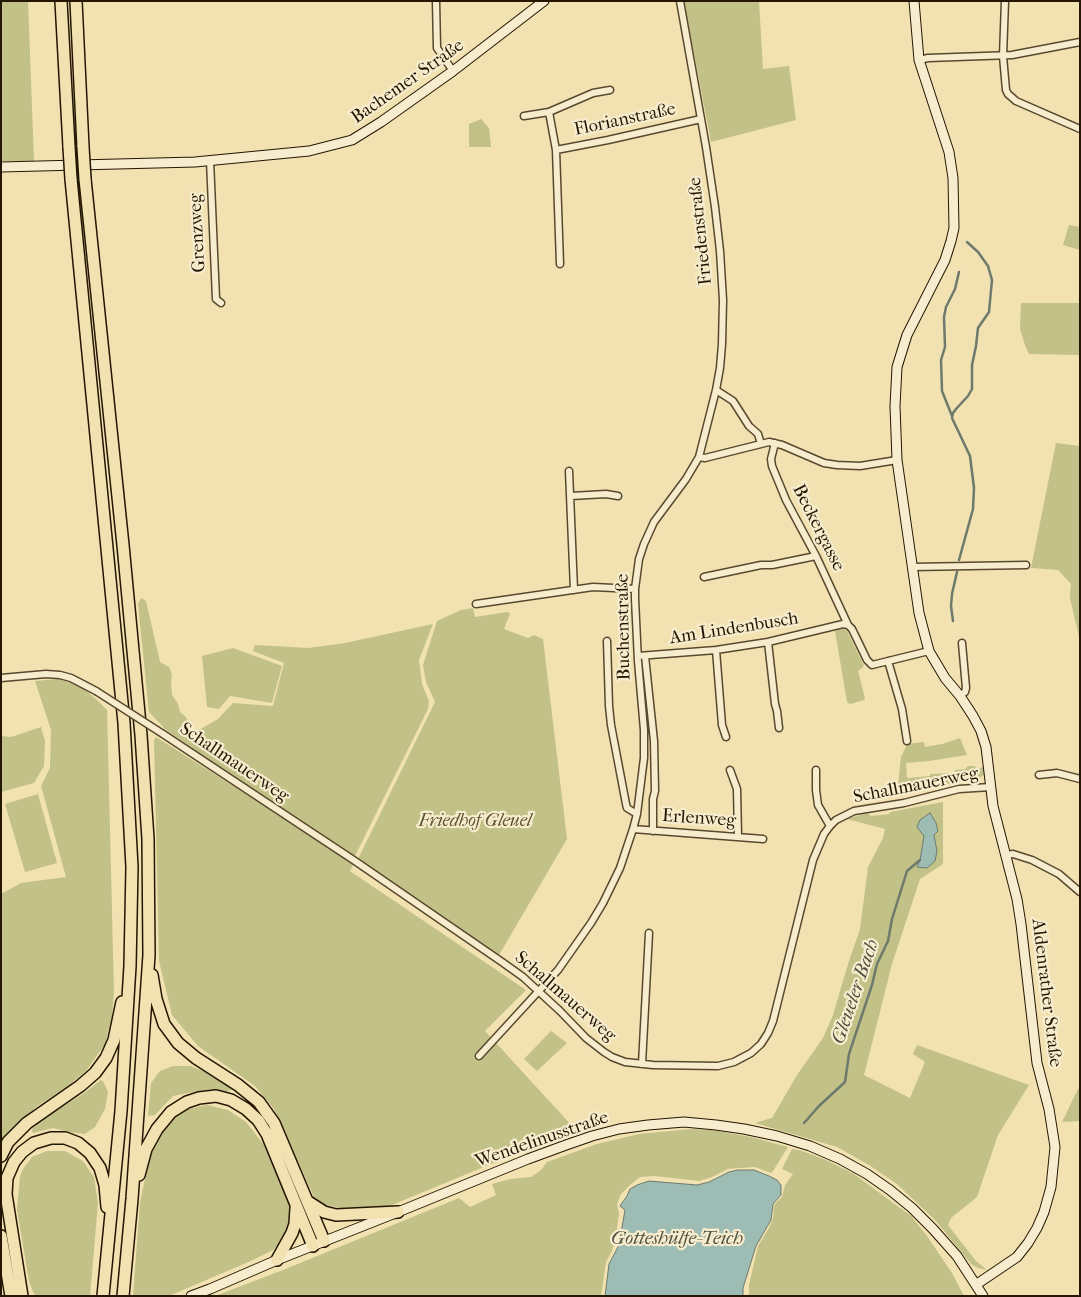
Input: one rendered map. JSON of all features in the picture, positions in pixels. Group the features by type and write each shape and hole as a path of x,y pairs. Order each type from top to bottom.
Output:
{"highway":[{"path":"61,1 71,179 124,723 132,867 130,966 121,1111 103,1296"},
{"path":"76,1 85,179 123,545 141,735 148,838 149,955 132,1199 123,1296"},
{"path":"149,955 156,999 164,1024 178,1043 196,1058 238,1085 259,1102 274,1123 318,1243"},
{"path":"1,1156 8,1142 27,1123 80,1086 95,1073 106,1058 114,1040 130,966"},
{"path":"132,1199 146,1149 157,1128 171,1112 187,1102 216,1096 231,1100 246,1109 258,1120 302,1203 336,1215 398,1212"},
{"path":"17,1293 6,1194 7,1178 14,1162 22,1152 34,1143 51,1138 65,1138 78,1143 90,1153 100,1168 105,1185 110,1231"},
{"path":"277,1260 292,1233 302,1203"},
{"path":"1,1236 17,1293"}],"street":[{"path":"436,1 437,48 453,71"},
{"name":"Bachemer Straße","path":"1,166 195,162 309,151 352,140 453,71 544,1"},
{"name":"Friedenstraße","path":"680,1 715,207 723,300 720,368 699,457"},
{"name":"Aldenrather Straße","path":"914,1 919,60 949,152 953,178 954,228 944,260 907,335 897,367 895,406 897,460 919,613 929,651 981,731 986,748 993,806 1018,899 1036,1063 1049,1109 1055,1147 1051,1188 1044,1212 1028,1243 1016,1257 976,1284"},
{"path":"1005,1 1003,56 1008,94 1016,101 1080,129"},
{"path":"919,60 928,58 1003,56 1080,42"},
{"path":"524,116 548,112 593,93 610,90"},
{"path":"548,112 556,150 560,264"},
{"name":"Florianstraße","path":"556,150 701,119"},
{"name":"Grenzweg","path":"210,160 216,299 221,303"},
{"path":"716,390 733,401 749,426 758,434 761,444"},
{"path":"699,457 705,458 769,442 824,463 837,465 860,466 897,460"},
{"name":"Beckergasse","path":"775,443 771,459 772,466 786,500 816,556 848,625"},
{"name":"Buchenstraße","path":"479,1056 558,970 603,904 620,868 634,829 644,758 635,589 639,559 654,522 686,479 699,457"},
{"path":"570,471 574,590"},
{"path":"570,496 606,494 618,496"},
{"path":"704,577 816,556"},
{"path":"912,567 1026,565"},
{"path":"476,604 601,586 635,589"},
{"name":"Am Lindenbusch","path":"638,656 716,650 768,642 843,624 848,625"},
{"path":"848,625 852,629 866,660 872,664 888,662 929,651"},
{"name":"Buchenstraße","path":"607,641 611,725 627,808 637,814"},
{"path":"768,642 779,728"},
{"path":"960,696 966,688 962,642"},
{"path":"716,650 722,725 726,737"},
{"name":"Buchenstraße","path":"645,656 654,742 655,791 653,831"},
{"path":"888,662 902,710 907,741"},
{"name":"Schallmauerweg","path":"1,678 46,674 60,675 71,678 96,691 355,861 502,962 539,992 565,1015 586,1038 604,1052 625,1062 642,1064 718,1066 734,1062 751,1053 761,1044 773,1021 813,860 824,834 836,820 854,811 959,789 991,787"},
{"path":"730,770 737,788 738,836"},
{"path":"816,770 818,805 830,826"},
{"path":"1040,775 1058,773 1080,779"},
{"name":"Erlenweg","path":"634,829 764,839"},
{"path":"1006,855 1013,854 1032,860 1059,874 1080,892"},
{"path":"642,1064 649,933"},
{"name":"Wendelinusstraße","path":"191,1296 528,1159 592,1136 619,1129 684,1122 744,1129 777,1136 810,1146 840,1159 867,1174 905,1202 933,1229 957,1256 984,1296"}],"green space":[{"path":"1,1 28,1 34,161 1,161"},
{"path":"684,1 759,1 763,69 789,66 796,120 711,142"},
{"path":"481,119 489,128 491,147 469,147 469,124"},
{"path":"1069,225 1080,227 1080,250 1063,245"},
{"path":"1021,303 1080,303 1080,355 1029,354 1020,329"},
{"path":"1056,443 1080,446 1080,641 1070,598 1071,584 1058,570 1031,568"},
{"path":"141,598 146,601 160,662 169,667 172,674 172,695 178,704 180,712 186,717 191,730 199,730 218,719 233,703 273,706 284,663 253,651 255,645 308,648 345,643 433,624 419,660 422,684 429,701 428,709 355,856 196,751 166,730 149,712 138,604"},
{"name":"Friedhof Gleuel","path":"473,608 475,617 510,613 504,629 528,638 534,635 543,639 567,839 499,955 357,861 435,702 426,682 423,665 437,621 461,610"},
{"path":"843,628 847,631 864,666 858,671 865,698 850,704 847,702 835,631"},
{"path":"233,648 282,666 272,703 230,696 219,709 207,707 202,656"},
{"path":"58,679 80,686 107,710 114,993 112,1016 105,1044 86,1071 65,1088 36,1107 1,1141 1,894 21,883 66,877 41,786 50,768 51,730 35,681"},
{"path":"41,727 45,741 44,766 34,783 1,792 1,736 11,737"},
{"path":"156,737 354,863 350,871 526,990 485,1031 574,1128 553,1142 491,1164 387,1207 341,1208 326,1205 314,1197 274,1109 255,1086 198,1046 172,1015 159,961 154,740"},
{"path":"960,738 967,755 906,763 907,778 930,776 930,774 954,773 955,770 965,769 968,766 974,766 978,769 983,767 985,774 981,777 897,795 901,757 907,744 924,742 925,747"},
{"path":"38,794 57,863 25,872 5,804"},
{"path":"943,802 943,864 920,879 892,964 864,1075 910,1098 925,1062 913,1054 917,1045 1029,1085 998,1135 977,1197 951,1218 948,1225 976,1261 987,1270 971,1264 935,1220 897,1184 869,1165 837,1147 755,1123 772,1118 797,1075 823,1038 833,1015 860,929 868,867 883,838 885,829 847,819 867,813 871,816 889,814 890,812"},
{"path":"551,1031 567,1043 537,1071 524,1059"},
{"path":"173,1066 190,1066 208,1073 233,1089 226,1092 214,1089 173,1096 155,1115 148,1116 151,1083 160,1071"},
{"path":"101,1080 108,1092 105,1109 95,1127 85,1134 53,1128 33,1133 32,1129 43,1119 83,1094"},
{"path":"1078,1089 1080,1089 1080,1121 1062,1122"},
{"path":"207,1105 228,1110 246,1122 264,1145 288,1200 289,1226 282,1241 273,1250 253,1260 168,1296 133,1296 140,1202 149,1160 158,1137 170,1121 184,1110"},
{"path":"691,1129 713,1130 751,1137 788,1147 771,1173 755,1167 728,1169 699,1181 654,1176 640,1177 621,1194 617,1204 619,1214 616,1235 612,1251 606,1262 601,1296 215,1296 459,1198 470,1207 496,1195 492,1184 510,1179 531,1177 541,1170 547,1162 597,1144 639,1134"},
{"path":"792,1149 824,1159 854,1174 911,1216 952,1273 964,1296 749,1296 749,1285 758,1246 773,1218 774,1205 782,1197 785,1185 793,1174 782,1169"},
{"path":"47,1151 65,1151 83,1161 94,1177 98,1203 90,1296 37,1296 33,1292 29,1281 17,1210 20,1176 32,1157"}],"water":[{"path":"930,813 938,831 934,835 937,851 935,861 927,868 917,867 924,836 917,827 920,820"},
{"name":"Gotteshülfe-Teich","path":"738,1170 754,1170 777,1180 781,1185 781,1195 773,1204 771,1220 756,1246 743,1288 743,1296 605,1296 609,1264 619,1245 625,1210 620,1206 630,1189 649,1181 697,1185"}],"waterway":[{"name":"Gleueler Bach","path":"959,560 973,509 974,488 970,456 952,418 953,413 972,389 972,365 978,328 989,312 992,280 988,266 978,252 967,242"},
{"path":"952,416 942,391 941,360 945,347 944,317 946,307 955,289 959,272"},
{"name":"Gleueler Bach","path":"953,621 951,606 957,572"},
{"name":"Gleueler Bach","path":"804,1123 845,1082 849,1054 877,964 888,941 892,919 907,871 920,860"}]}
